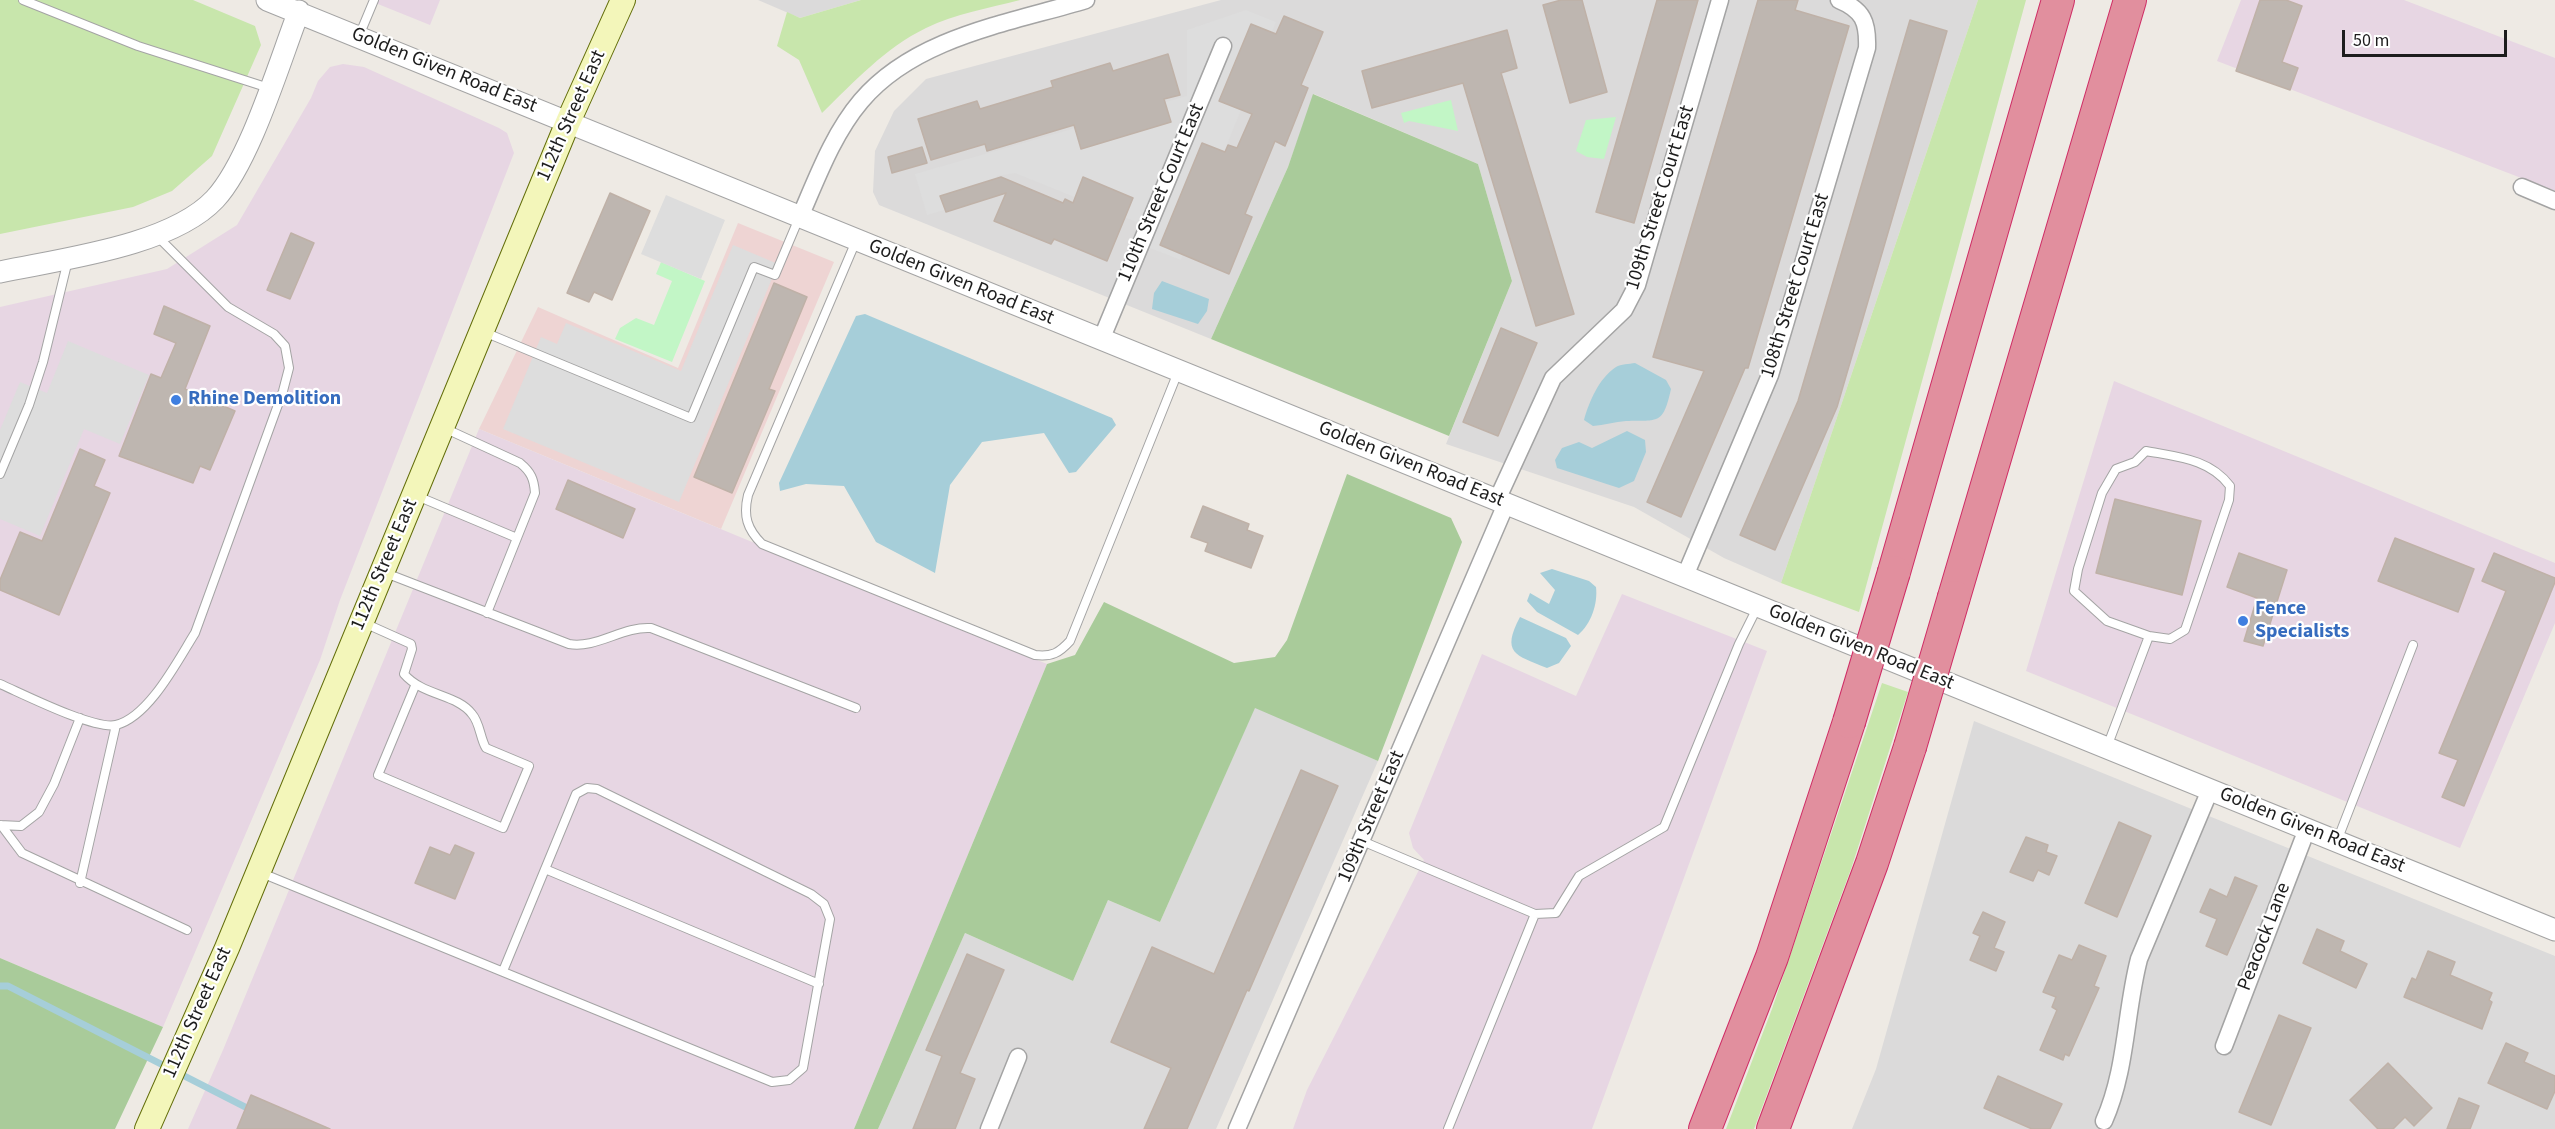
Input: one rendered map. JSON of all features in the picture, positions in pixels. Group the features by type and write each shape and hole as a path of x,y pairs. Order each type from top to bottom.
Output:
{"highway":[{"path":"1705,1129 1772,957 1849,722 2058,0"},
{"path":"1773,1129 1872,863 1910,747 2130,0"}],"main road":[{"name":"112th Street East","path":"147,1129 258,872 568,122 623,0"}],"street":[{"name":"Golden Given Road East","path":"267,0 299,11 800,218 2555,930"},
{"path":"800,218 838,133 877,83 925,51 1086,0"},
{"name":"109th Street Court East","path":"1501,502 1553,378 1624,310 1637,285 1720,0"},
{"name":"108th Street Court East","path":"1684,576 1770,375 1867,48 1865,20 1851,5 1839,0"},
{"path":"0,272 155,235 186,222 215,199 230,179 299,11"},
{"name":"110th Street Court East","path":"1101,340 1223,46"},
{"path":"2522,187 2555,201"},
{"name":"109th Street East","path":"1237,1129 1362,841 1501,502"},
{"path":"2104,1120 2115,1096 2123,1065 2132,986 2139,959 2210,790"},
{"name":"Peacock Lane","path":"2224,1046 2307,829"},
{"path":"988,1129 1018,1057"}],"lane":[{"path":"23,0 138,46 225,76 269,88"},
{"path":"359,36 374,0"},
{"path":"482,330 691,418 754,267 775,275 800,218"},
{"path":"0,684 94,724 116,725 142,710 195,633 289,368 285,346 274,334 228,307 155,235"},
{"path":"856,240 748,495 745,510 747,524 762,544 1024,651 1048,657 1059,653 1070,641 1178,371"},
{"path":"0,474 29,405 43,362 69,257"},
{"path":"442,427 520,463 529,470 534,480 535,494 487,612"},
{"path":"2146,451 2192,460 2215,469 2230,486 2229,500 2186,630 2170,639 2149,636 2107,621 2074,591 2078,569 2102,493 2116,469 2135,462 2146,451"},
{"path":"414,495 517,538"},
{"path":"383,572 579,646 639,627 651,628 856,708"},
{"path":"1362,841 1535,914 1556,912 1579,876 1664,826 1739,644 1758,606"},
{"path":"361,622 411,644 412,649 404,674 415,686 456,702 472,713 486,748 529,766 503,828 378,775 415,686"},
{"path":"2106,748 2131,689 2149,636"},
{"path":"2337,842 2413,645"},
{"path":"1,825 21,826 39,812 54,783 80,718"},
{"path":"80,882 116,725"},
{"path":"258,872 772,1082 789,1080 803,1068 830,919 824,904 811,894 597,789 587,788 576,794 503,971"},
{"path":"1,825 22,853 187,930"},
{"path":"545,869 819,984"},
{"path":"1448,1129 1535,914"}],"shaded area":[{"path":"368,0 440,0 430,25"},
{"path":"758,0 861,0 800,18"},
{"path":"1221,0 1978,0 1781,583 1724,558 1634,507 1446,444 1512,281 1478,164 1314,94 1288,167 1211,339 879,205 873,192 875,151 894,111 926,79"},
{"path":"2241,0 2404,0 2555,58 2555,191 2217,61"},
{"path":"1246,10 1276,22 1181,260 1132,241 1139,223 1015,173 997,176 1002,193 927,215 915,174 1187,96 1187,30"},
{"path":"343,64 364,67 499,128 507,133 514,153 340,600 320,660 163,1027 0,958 0,307 167,269 237,225 311,98 318,81 330,67"},
{"path":"666,195 725,220 701,279 641,254"},
{"path":"738,223 834,262 721,529 479,429 538,307 678,368"},
{"path":"733,245 778,264 679,502 503,429 541,337 557,344 566,323 681,371"},
{"path":"68,341 149,375 120,444 84,429 40,536 0,519 0,430 20,382 47,393"},
{"path":"2114,381 2555,563 2555,623 2460,848 2026,671"},
{"path":"479,429 1047,664 854,1129 188,1129 223,1050"},
{"path":"1622,594 1767,651 1592,1129 1293,1129 1307,1090 1424,860 1413,848 1409,833 1482,654 1576,696"},
{"path":"1255,707 1378,761 1216,1129 878,1129 965,933 1073,981 1108,900 1160,922"},
{"path":"1974,721 2555,956 2555,1129 1852,1129 1876,1069"}],"green space":[{"path":"0,0 193,0 255,26 261,45 212,156 172,191 133,207 0,234"},
{"path":"861,0 1020,0 949,19 911,36 871,66 822,113 799,60 777,46 787,12 800,18"},
{"path":"1978,0 2026,0 1859,612 1781,583"},
{"path":"1313,94 1478,164 1512,281 1449,436 1211,339 1288,167"},
{"path":"1451,100 1458,131 1409,121 1404,123 1401,113"},
{"path":"1616,117 1604,159 1587,157 1576,151 1586,120"},
{"path":"661,262 705,281 672,362 615,339 620,328 636,318 654,325 672,281 656,274"},
{"path":"1347,474 1451,518 1462,542 1378,761 1255,708 1160,922 1108,900 1073,981 965,933 878,1129 854,1129 1047,664 1075,655 1104,602 1234,663 1275,657 1287,640"},
{"path":"1882,683 1908,692 1851,869 1754,1129 1726,1129 1772,1009"},
{"path":"0,958 163,1027 115,1129 0,1129"}],"water":[{"path":"1162,281 1209,299 1207,311 1198,324 1152,309 1154,293"},
{"path":"865,314 1112,418 1116,425 1076,472 1069,473 1044,433 982,442 950,485 935,573 876,542 844,486 806,484 780,491 779,483 856,316"},
{"path":"1635,363 1666,380 1671,389 1662,415 1653,420 1593,426 1584,420 1592,398 1605,377 1618,366"},
{"path":"1627,431 1645,440 1646,452 1634,481 1619,488 1557,468 1555,460 1562,448 1579,442 1592,448"},
{"path":"1552,569 1589,581 1596,587 1593,613 1587,625 1578,635 1537,612 1527,601 1530,593 1549,604 1555,590 1540,573"},
{"path":"1520,617 1566,638 1571,646 1559,663 1547,668 1519,656 1514,651 1512,638"}],"building":[{"path":"1561,0 1582,0 1607,92 1570,103 1543,5"},
{"path":"1657,0 1698,0 1634,223 1596,212"},
{"path":"1758,0 1798,0 1795,10 1849,26 1748,368 1745,368 1681,517 1647,502 1704,371 1653,357"},
{"path":"2260,0 2286,0 2302,6 2282,62 2298,68 2290,90 2236,71"},
{"path":"1284,16 1323,32 1301,85 1308,88 1285,146 1275,141 1245,214 1252,217 1229,274 1160,245 1202,143 1225,152 1228,145 1237,148 1252,114 1219,101 1251,24 1276,34"},
{"path":"1910,20 1947,31 1837,407 1775,550 1740,535 1798,401"},
{"path":"1507,30 1517,68 1501,73 1574,314 1536,326 1463,83 1372,108 1362,71"},
{"path":"1168,54 1180,95 1164,99 1171,122 1081,149 1074,125 987,151 985,144 931,160 918,119 977,101 980,109 1053,87 1051,81 1110,63 1113,71"},
{"path":"922,147 927,163 892,173 888,157"},
{"path":"1001,177 1063,203 1065,199 1073,203 1083,177 1133,198 1107,261 1054,239 1051,244 994,221 1006,193 946,212 940,196"},
{"path":"610,193 650,211 612,300 594,292 589,302 567,293"},
{"path":"291,233 314,243 290,299 267,290"},
{"path":"774,283 807,297 769,389 775,391 732,493 694,477"},
{"name":"Rhine Demolition","path":"164,306 210,326 185,389 235,411 210,470 200,466 193,483 119,456 151,374 161,378 176,343 154,334"},
{"path":"1501,328 1537,343 1498,436 1463,422"},
{"path":"80,449 105,460 94,486 110,493 59,615 0,590 0,580 20,532 42,541"},
{"path":"568,480 635,509 623,538 556,509"},
{"path":"2115,499 2201,521 2182,595 2096,573"},
{"path":"1203,506 1249,524 1247,530 1263,536 1251,568 1205,551 1208,543 1191,537"},
{"path":"2395,538 2474,569 2458,612 2378,581"},
{"path":"2239,553 2287,570 2263,646 2244,641 2257,598 2227,587"},
{"path":"2494,553 2555,578 2555,582 2464,806 2442,797 2458,760 2439,753 2506,591 2482,581"},
{"path":"1301,770 1338,786 1249,991 1247,990 1187,1129 1144,1129 1171,1068 1111,1042 1152,947 1214,974"},
{"path":"2119,822 2151,836 2117,917 2085,903"},
{"path":"2026,837 2048,845 2046,852 2057,856 2049,875 2038,870 2033,881 2010,872"},
{"path":"455,845 474,853 455,899 415,883 430,847 450,855"},
{"path":"2235,877 2257,886 2227,955 2206,946 2217,919 2200,912 2210,889 2227,897"},
{"path":"1983,912 2005,922 1994,948 2004,952 1996,971 1970,960 1980,936 1973,933"},
{"path":"2317,929 2344,941 2340,951 2367,964 2356,988 2303,963"},
{"path":"2079,945 2106,956 2094,986 2099,988 2069,1056 2065,1054 2063,1060 2040,1050 2057,1010 2052,1007 2056,997 2043,992 2059,955 2072,960"},
{"path":"2428,951 2455,962 2450,975 2492,993 2489,1000 2492,1002 2482,1029 2404,997 2412,978 2416,980"},
{"path":"967,954 1004,970 960,1073 975,1079 955,1129 913,1129 942,1056 926,1050"},
{"path":"2279,1015 2311,1028 2271,1125 2239,1112"},
{"path":"2506,1043 2528,1053 2524,1062 2555,1076 2555,1091 2547,1109 2488,1083"},
{"path":"2388,1063 2432,1108 2414,1126 2405,1117 2393,1129 2378,1129 2350,1100"},
{"path":"1998,1076 2062,1104 2050,1129 2032,1129 1984,1108"},
{"path":"251,1095 330,1129 237,1129"},
{"path":"2459,1098 2479,1106 2470,1129 2447,1129"}],"waterway":[{"path":"0,986 8,986 253,1111"}],"place":[{"name":"Rhine Demolition","path":"176,400"},
{"name":"Fence Specialists","path":"2243,621"}]}
